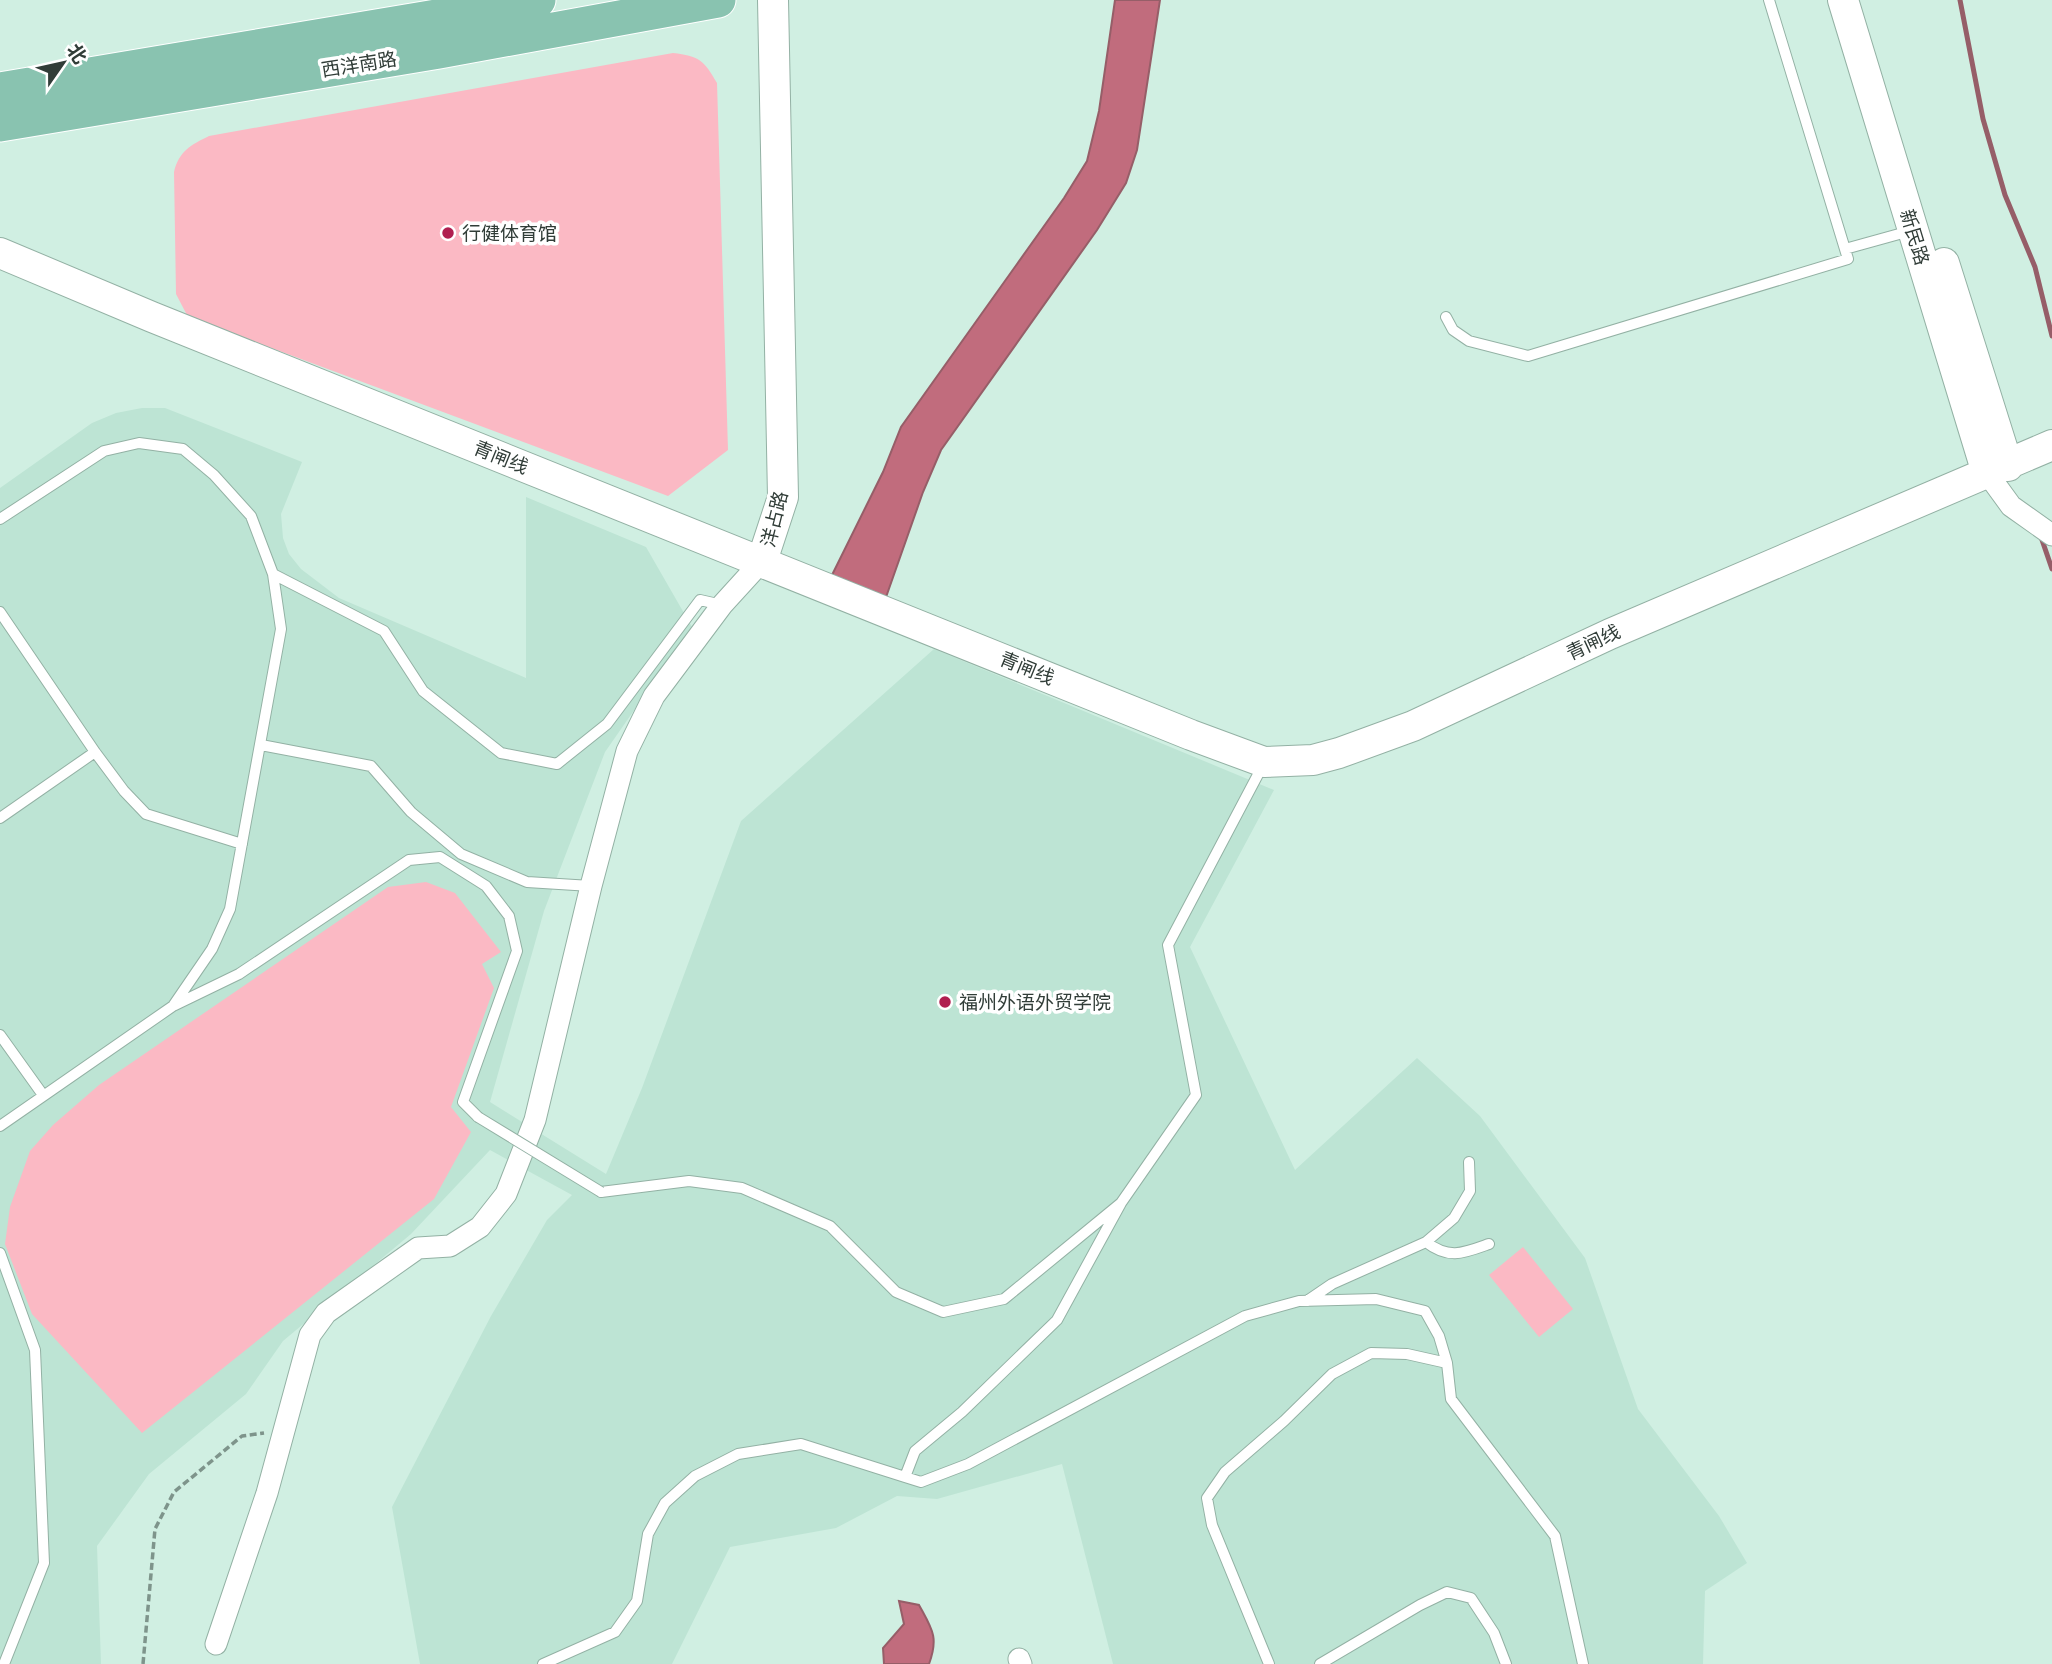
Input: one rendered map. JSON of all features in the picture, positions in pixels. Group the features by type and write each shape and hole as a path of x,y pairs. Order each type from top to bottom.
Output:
{"main road":[{"name":"西洋南路","path":"0,90 538,0"},
{"name":"西洋南路","path":"0,124 439,51 718,0"},
{"name":"洋占路","path":"755,0 762,561"},
{"name":"洋占路","path":"762,561 783,497 773,0"},
{"name":"新民路","path":"1843,0 1913,231 1997,470"},
{"name":"新民路","path":"1863,0 1997,470"},
{"name":"青闸线","path":"0,253 165,322 1264,762 1313,760 1413,726 1610,634 2052,446"}],"street":[{"path":"1997,470 2011,506 2052,535"},
{"path":"216,1644 267,1493 310,1335 326,1313 418,1248 450,1246 480,1227 506,1194 535,1120 627,751 654,695 722,605 762,561"}],"lane":[{"path":"1446,317 1453,330 1469,341 1528,356 1848,259 1769,0"},
{"path":"1845,249 1913,231"},
{"path":"0,519 104,451 139,443 183,449 214,475 251,516 273,574 281,629 230,909 212,949 173,1006"},
{"path":"273,574 384,631 423,691 501,753 557,764 607,724 699,600 722,605"},
{"path":"0,612 95,752 124,791 146,814 242,844"},
{"path":"261,745 371,766 411,812 461,854 527,882 592,886"},
{"path":"0,818 95,752"},
{"path":"905,1477 915,1451 962,1412 1057,1320 1121,1203 1196,1095 1168,946 1264,762"},
{"path":"0,1126 173,1006 239,974 409,860 440,857 486,886 509,916 517,951 463,1102 478,1118 601,1192 689,1181 742,1188 830,1226 896,1292 943,1312 1004,1299 1121,1203"},
{"path":"0,1035 43,1095"},
{"path":"1307,1301 1332,1283 1426,1242 1454,1218 1470,1191 1469,1163"},
{"path":"1426,1242 1435,1249 1460,1255 1489,1244"},
{"path":"0,1253 35,1350 44,1563 4,1664"},
{"path":"542,1664 615,1632 637,1601 648,1534 665,1503 695,1476 738,1454 801,1444 921,1482 968,1464 1245,1316 1299,1301 1376,1298 1425,1311 1439,1336 1447,1363 1451,1399 1555,1536 1583,1664"},
{"path":"1269,1664 1212,1525 1207,1498 1225,1472 1284,1421 1332,1374 1371,1353 1407,1354 1447,1363"},
{"path":"1320,1664 1447,1592 1471,1598 1494,1633 1506,1664"}],"path":[{"path":"143,1664 155,1529 174,1492 242,1436 284,1431"}],"shaded area":[{"path":"1115,0 1160,0 1137,150 1126,183 1097,230 941,450 923,492 885,600 831,577 883,472 901,427 1064,198 1087,161 1099,111"},
{"name":"行健体育馆","path":"673,53 700,60 717,83 728,450 668,496 188,317 176,294 174,172 179,159 187,150 209,136"},
{"name":"福州外语外贸学院","path":"142,408 165,408 302,462 281,514 283,538 289,554 301,569 339,598 526,678 526,497 646,547 692,627 605,752 544,911 490,1102 606,1174 642,1088 741,821 934,649 1274,790 1190,947 1295,1170 1417,1058 1480,1116 1585,1258 1638,1409 1719,1516 1747,1563 1705,1591 1703,1664 1113,1664 1062,1464 937,1499 897,1496 836,1528 730,1547 672,1664 420,1664 392,1507 491,1316 547,1220 572,1195 490,1150 411,1234 283,1341 246,1394 149,1474 97,1546 101,1664 0,1664 0,488 92,423 116,413"},
{"path":"426,882 455,893 501,952 482,964 494,988 451,1107 471,1132 434,1199 142,1433 32,1314 5,1244 10,1207 30,1151 53,1125 99,1085 388,887"},
{"path":"1523,1247 1573,1309 1539,1337 1489,1275"},
{"path":"899,1601 919,1605 933,1633 929,1664 884,1664 883,1648 904,1624"}],"waterway":[{"path":"1960,0 1983,119 2005,195 2035,267 2052,336"},
{"path":"2041,537 2052,569"}],"place":[{"name":"行健体育馆","path":"448,233"},
{"name":"福州外语外贸学院","path":"945,1002"}]}
